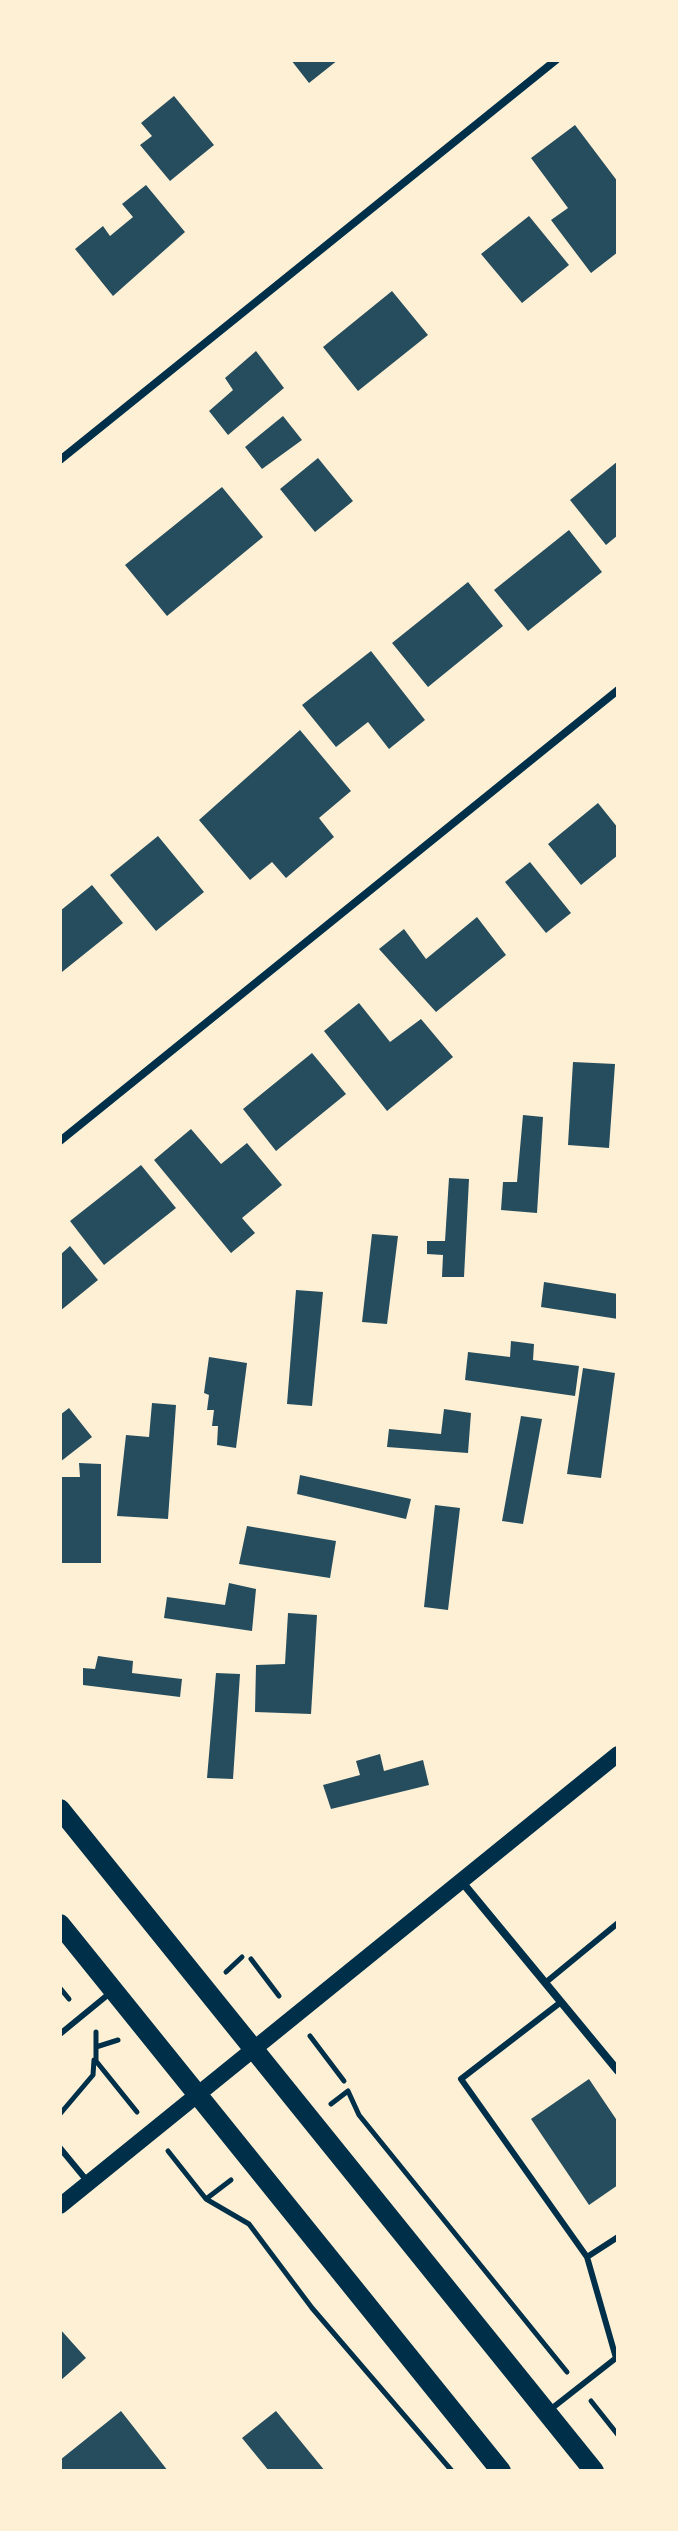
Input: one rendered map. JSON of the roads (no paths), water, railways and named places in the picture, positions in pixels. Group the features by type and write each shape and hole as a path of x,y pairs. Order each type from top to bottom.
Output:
{"main road":[{"path":"60,2206 618,1754"},
{"path":"60,1809 594,2471"},
{"path":"60,1924 501,2471"}],"street":[{"path":"60,460 556,60"},
{"path":"60,1141 618,690"},
{"path":"462,1882 618,2071"}],"lane":[{"path":"545,1983 618,1923"},
{"path":"60,2034 114,1990"},
{"path":"547,2412 616,2358 587,2257 461,2079 561,2002"},
{"path":"60,2148 89,2183"},
{"path":"587,2257 618,2237"}]}
